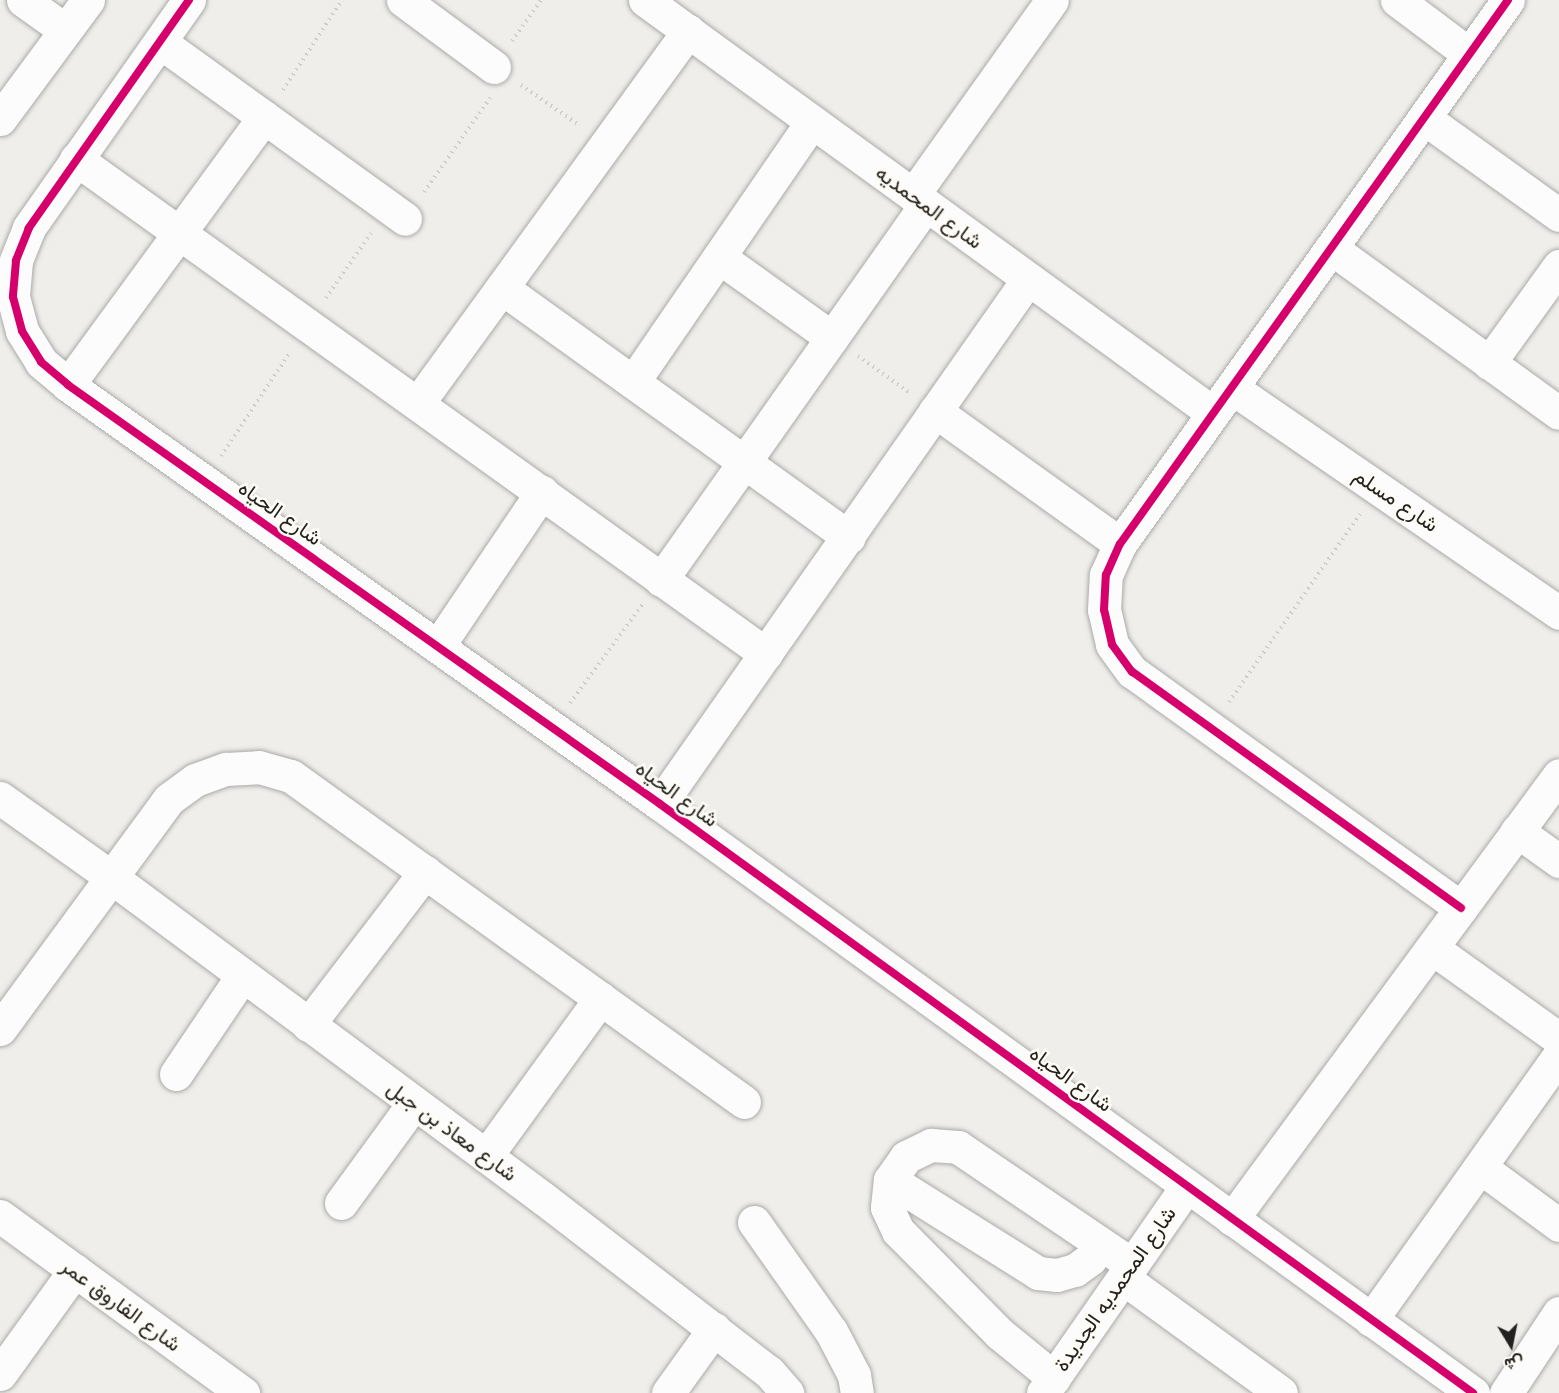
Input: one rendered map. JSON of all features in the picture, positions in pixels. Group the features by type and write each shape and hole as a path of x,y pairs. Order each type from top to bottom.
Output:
{"street":[{"path":"23,0 66,30"},
{"path":"0,119 88,0"},
{"name":"شارع الحياه","path":"189,0 29,228 16,261 13,297 22,331 41,362 68,385 660,804 1473,1393"},
{"path":"403,0 500,71"},
{"name":"شارع المحمديه","path":"645,0 1028,279 1223,401"},
{"path":"660,580 832,338 1052,0"},
{"path":"1397,0 1469,54"},
{"path":"1461,908 1132,672 1112,644 1104,610 1106,575 1120,543 1508,0"},
{"path":"418,403 688,31"},
{"path":"160,42 397,213"},
{"path":"68,385 264,117"},
{"path":"1424,118 1559,215"},
{"path":"633,382 812,122"},
{"path":"76,159 181,232 542,492 660,580 766,654"},
{"path":"1331,248 1559,413"},
{"path":"719,257 832,338"},
{"path":"1490,363 1559,266"},
{"path":"660,804 1028,279"},
{"path":"502,288 849,537"},
{"name":"شارع مسلم","path":"1223,401 1378,488 1559,612"},
{"path":"935,411 1120,543"},
{"path":"438,646 542,492"},
{"path":"0,1029 169,799 195,780 226,769 259,767 291,776 744,1102"},
{"path":"1232,1219 1559,775"},
{"name":"شارع معاذ بن جبل","path":"0,798 486,1156 769,1372 787,1393"},
{"path":"1517,831 1559,861"},
{"path":"308,1025 425,872"},
{"path":"1431,948 1559,1039"},
{"path":"176,1074 242,976"},
{"path":"486,1156 601,998"},
{"path":"1371,1320 1559,1055"},
{"path":"340,1203 414,1103"},
{"path":"1048,1385 898,1231 887,1207 890,1180 906,1157 931,1145 958,1147 1100,1244 1127,1272 1267,1389"},
{"path":"1480,1167 1559,1225"},
{"path":"890,1180 1038,1273 1057,1275 1075,1270 1090,1259 1100,1244"},
{"name":"شارع المحمديه الجديدة","path":"1048,1385 1187,1186"},
{"name":"شارع الفاروق عمر","path":"0,1216 75,1270 208,1383 243,1393"},
{"path":"754,1222 831,1331 854,1375 857,1393"},
{"path":"0,1374 75,1270"},
{"path":"1506,1393 1559,1313"},
{"path":"669,1393 714,1329"}],"path":[{"path":"264,117 342,0"},
{"path":"204,481 309,324 397,213 500,71 541,0"},
{"path":"500,71 607,144"},
{"path":"832,338 935,411"},
{"path":"1211,729 1378,488"},
{"path":"552,727 660,580"}],"cycle path":[{"path":"189,0 29,228 16,261 13,297 22,331 41,362 68,385 660,804 1473,1393"},
{"path":"1461,908 1132,672 1112,644 1104,610 1106,575 1120,544 1508,0"}]}
